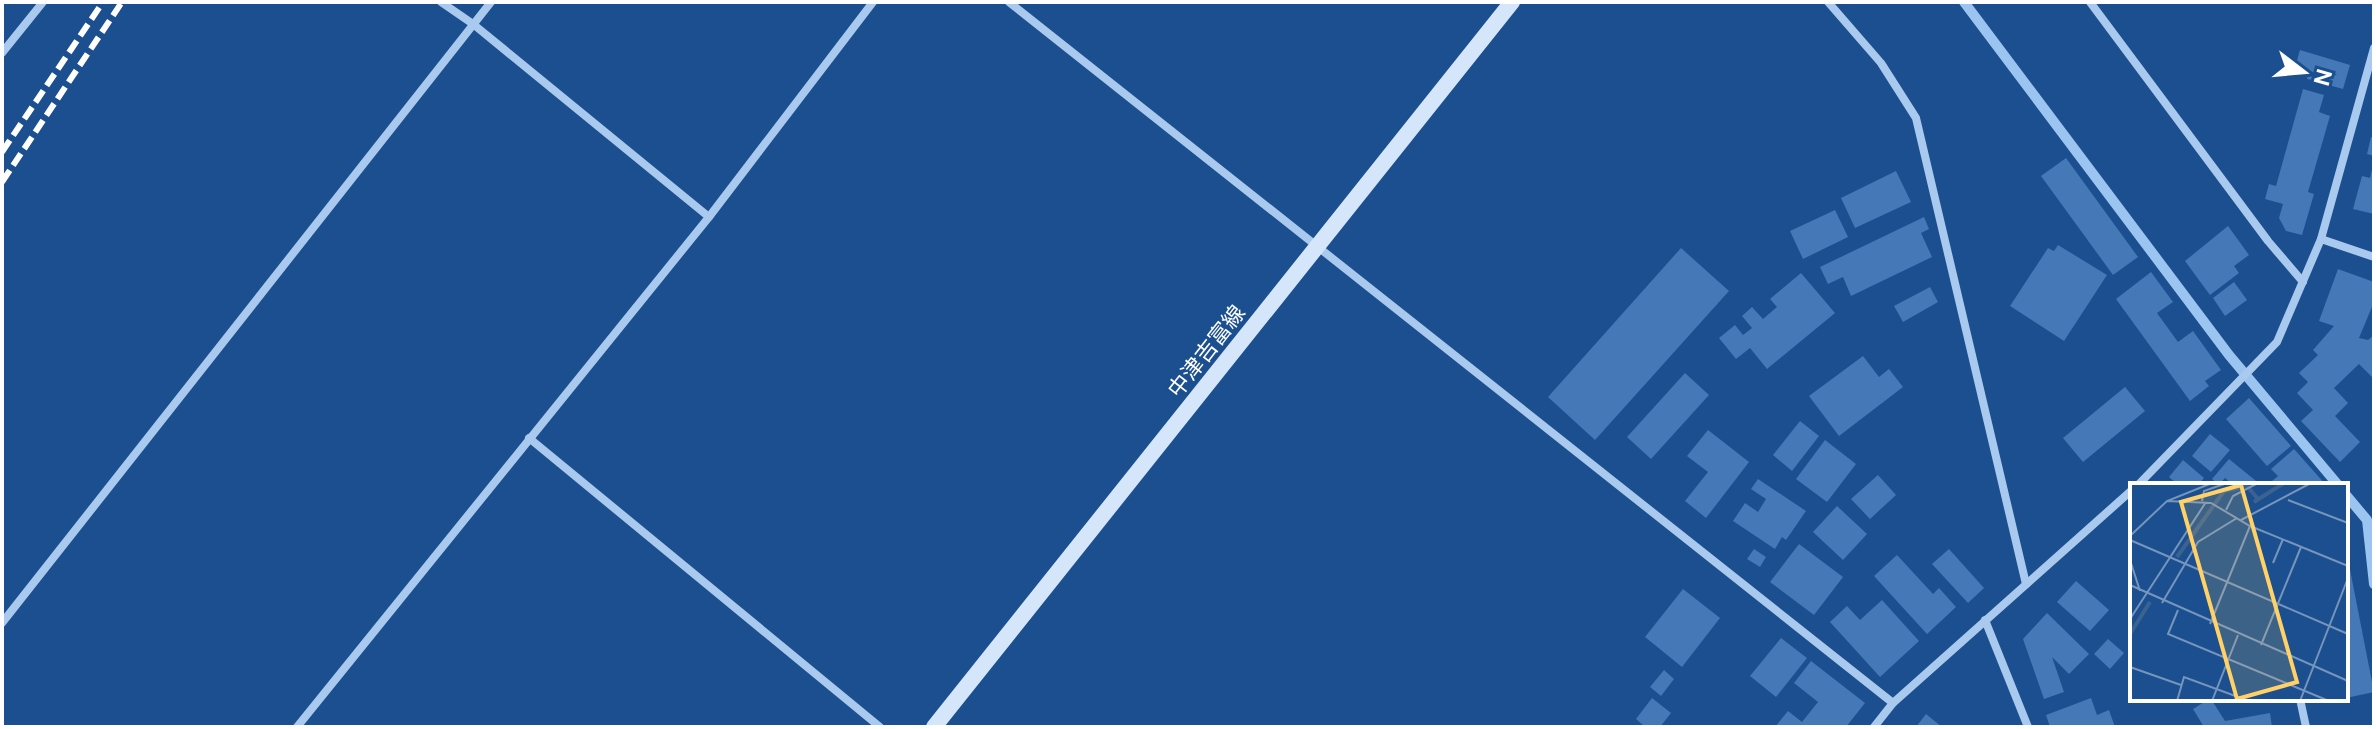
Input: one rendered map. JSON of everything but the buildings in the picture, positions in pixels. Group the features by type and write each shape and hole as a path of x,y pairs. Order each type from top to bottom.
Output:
{"main road":[{"name":"中津吉富線","path":"934,727 1512,2"}],"street":[{"path":"2,53 43,2"},
{"path":"441,2 473,24 709,217"},
{"path":"2,623 491,2"},
{"path":"297,727 709,217 873,2"},
{"path":"1009,2 1893,703"},
{"path":"1828,2 1881,63 1916,118 2026,584"},
{"path":"2090,2 2268,241 2303,282"},
{"path":"2142,483 2277,342 2321,239 2374,48"},
{"path":"2321,239 2374,257"},
{"path":"529,438 880,727"},
{"path":"1874,727 1893,703 2130,492"},
{"path":"1985,620 2028,727"},
{"path":"2300,701 2306,727"}],"waterway":[{"path":"1964,2 2229,355 2336,483"},
{"path":"2348,497 2367,520 2374,584"}],"railway":[{"path":"2,152 103,2"},
{"path":"2,182 122,2"}]}
